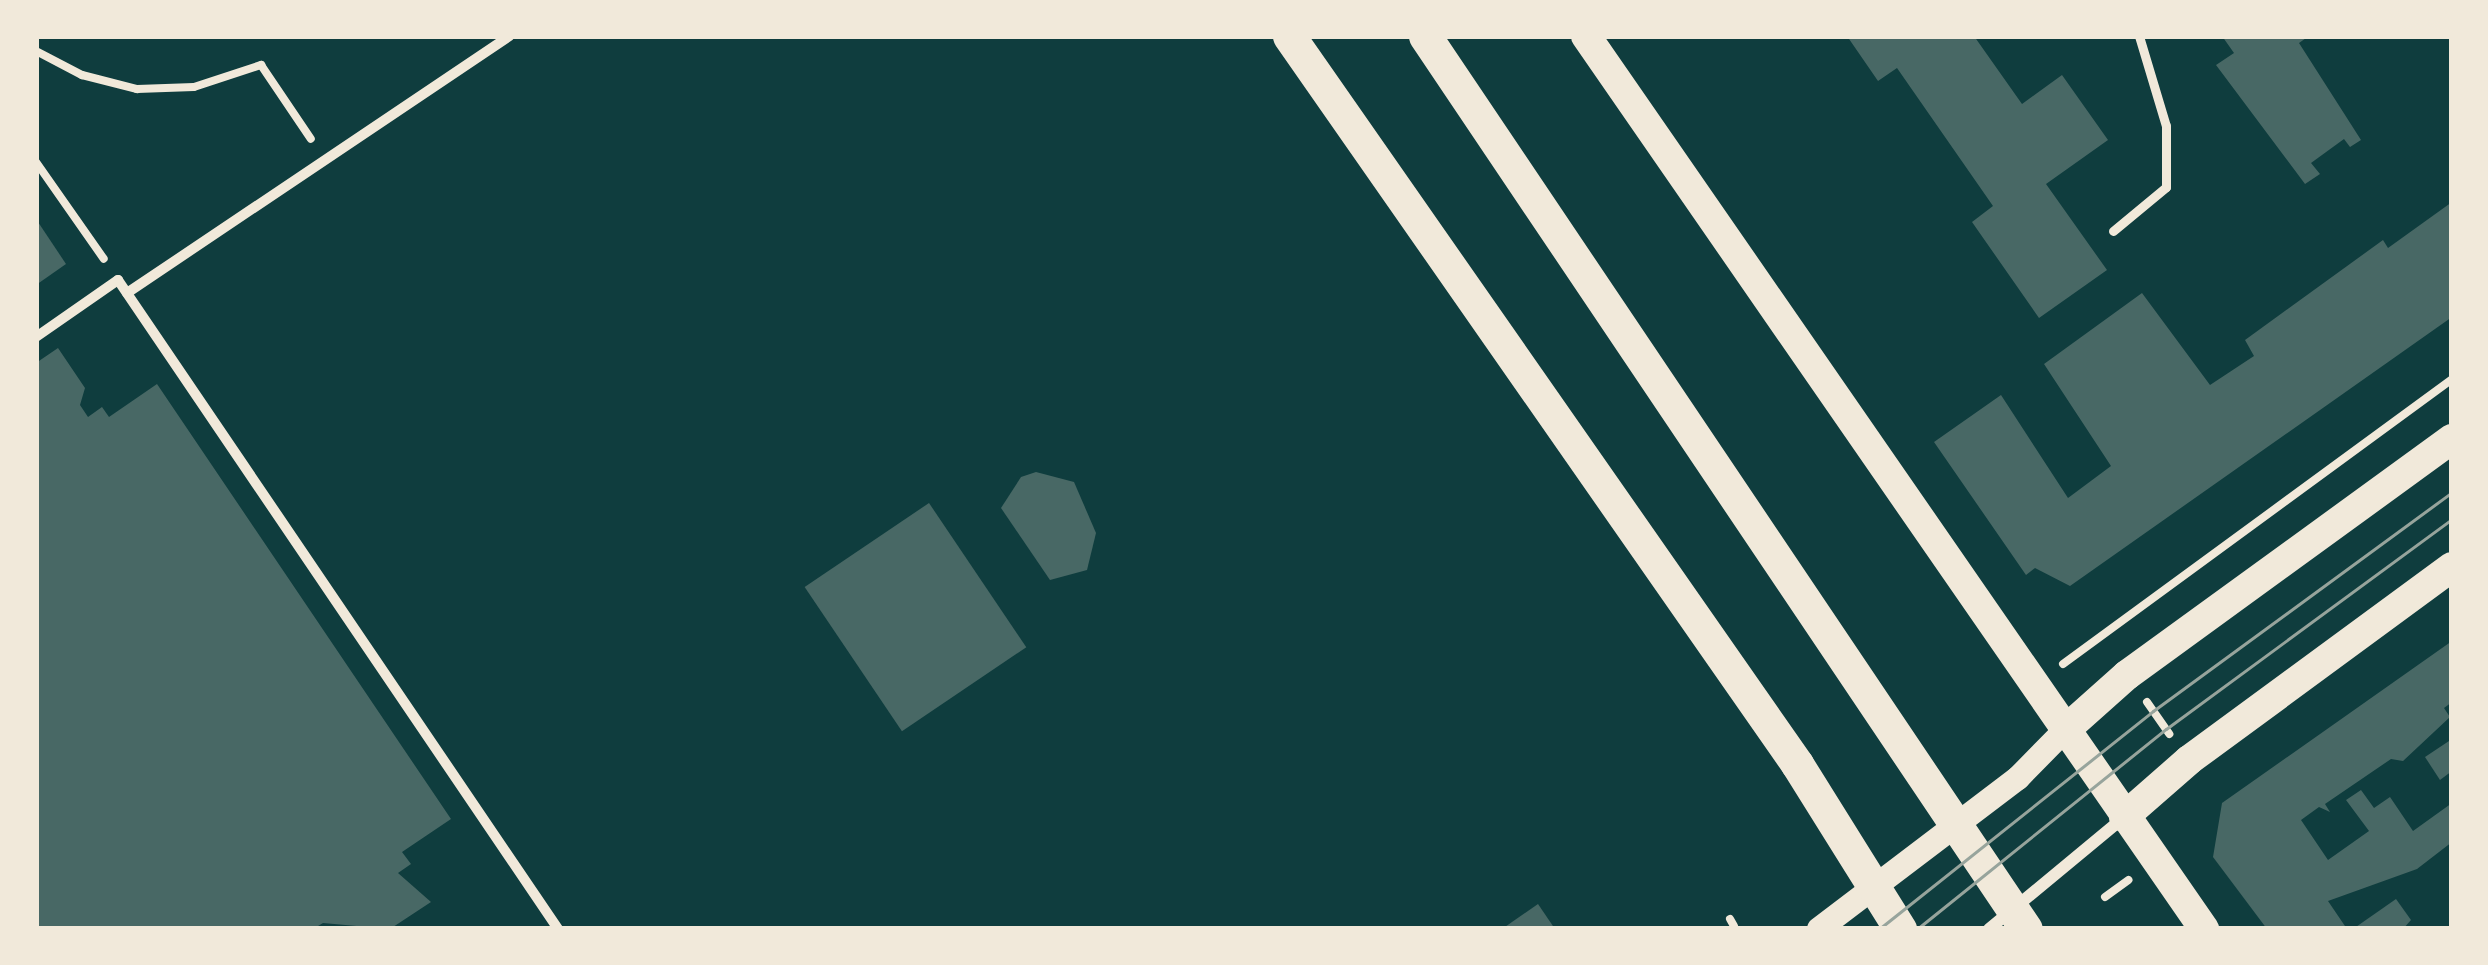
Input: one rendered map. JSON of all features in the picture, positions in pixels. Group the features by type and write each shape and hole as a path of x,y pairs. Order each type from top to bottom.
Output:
{"highway":[{"path":"1289,36 1797,764 1900,929"},
{"path":"1425,36 2026,929"}],"main road":[{"path":"1586,36 2063,732 2204,929"},
{"path":"1819,929 2018,778 2138,667 2452,439"},
{"path":"2124,817 2188,760 2452,567"}],"street":[{"path":"127,293 510,36"},
{"path":"36,337 118,280 558,929"},
{"path":"1989,929 2124,817"}],"lane":[{"path":"2113,231 2166,187 2166,126 2139,36"}],"path":[{"path":"36,51 82,75 137,88 194,87 261,65 326,160"},
{"path":"36,162 118,280"},
{"path":"2054,670 2452,379"},
{"path":"2138,691 2181,749"},
{"path":"2105,897 2117,888"}],"building":[{"path":"1847,36 1974,36 2022,104 2062,75 2108,140 2046,184 2107,270 2039,318 1972,222 1993,206 1897,68 1878,81"},
{"path":"2222,36 2309,36 2299,43 2361,140 2350,147 2344,139 2311,163 2320,174 2305,184 2216,65 2234,53"},
{"path":"2452,202 2452,317 2070,586 2035,568 2026,575 1934,442 2001,395 2068,498 2111,466 2044,364 2142,293 2210,385 2254,356 2245,340 2383,240 2388,248"},
{"path":"36,219 66,264 36,285"},
{"path":"58,348 85,388 80,405 88,417 102,407 109,417 157,384 451,819 402,852 411,864 398,873 431,902 390,929 323,923 313,929 36,929 36,363"},
{"path":"1036,472 1074,482 1096,533 1087,570 1050,580 1001,508 1021,477"},
{"path":"929,503 1026,647 902,731 805,587"},
{"path":"2452,641 2452,702 2444,708 2450,717 2403,761 2391,759 2325,804 2330,812 2319,807 2301,820 2328,860 2369,831 2346,800 2361,790 2374,808 2390,797 2413,831 2452,803 2452,842 2417,869 2328,901 2347,929 2267,929 2213,857 2222,803"},
{"path":"2452,739 2452,771 2440,780 2425,757"},
{"path":"2396,899 2411,920 2403,929 2353,929"},
{"path":"1538,904 1555,929 1502,929"}],"tram line":[{"path":"1879,929 2153,711 2452,492"},
{"path":"1917,929 2166,729 2452,519"}]}
